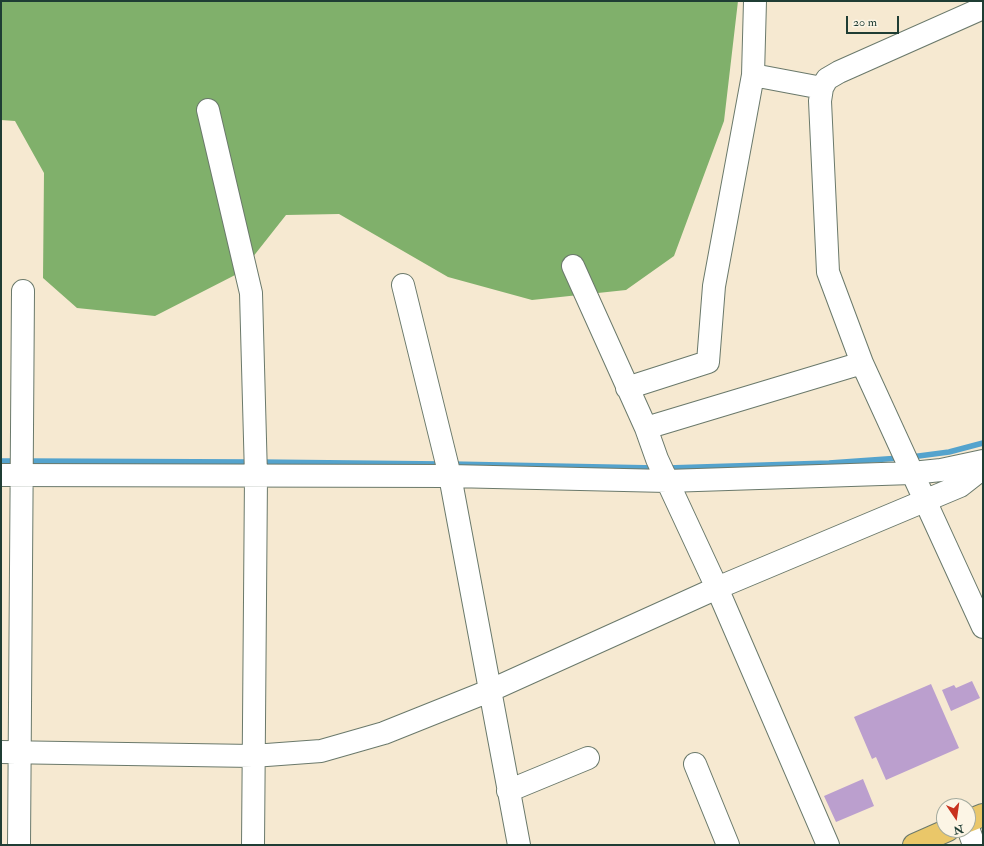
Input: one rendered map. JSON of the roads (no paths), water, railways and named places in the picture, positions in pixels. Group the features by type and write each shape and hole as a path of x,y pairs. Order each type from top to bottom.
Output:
{"highway":[{"path":"914,845 936,835"}],"street":[{"path":"627,388 708,362 714,286 753,75 755,1"},
{"path":"983,8 839,72 827,79 822,88 820,115 828,272 862,363 983,627"},
{"path":"753,75 822,88"},
{"path":"208,110 251,293 256,466 253,845"},
{"path":"574,266 646,428 657,459 717,588 828,845"},
{"path":"403,285 450,476 519,845"},
{"path":"19,845 10,752 23,474 23,291"},
{"path":"646,428 862,363"},
{"path":"1,474 256,466 450,476 667,481 912,473 941,470 983,461"},
{"path":"10,752 253,756 321,751 384,733 489,691 717,588 960,486 983,468"},
{"path":"508,791 588,758"},
{"path":"695,764 728,845"}],"waterway":[{"path":"911,457 949,452 983,443"},
{"path":"667,468 829,463 900,458"},
{"path":"1,461 17,461"},
{"path":"25,461 251,462"},
{"path":"259,462 443,464"},
{"path":"451,464 657,468"}]}
